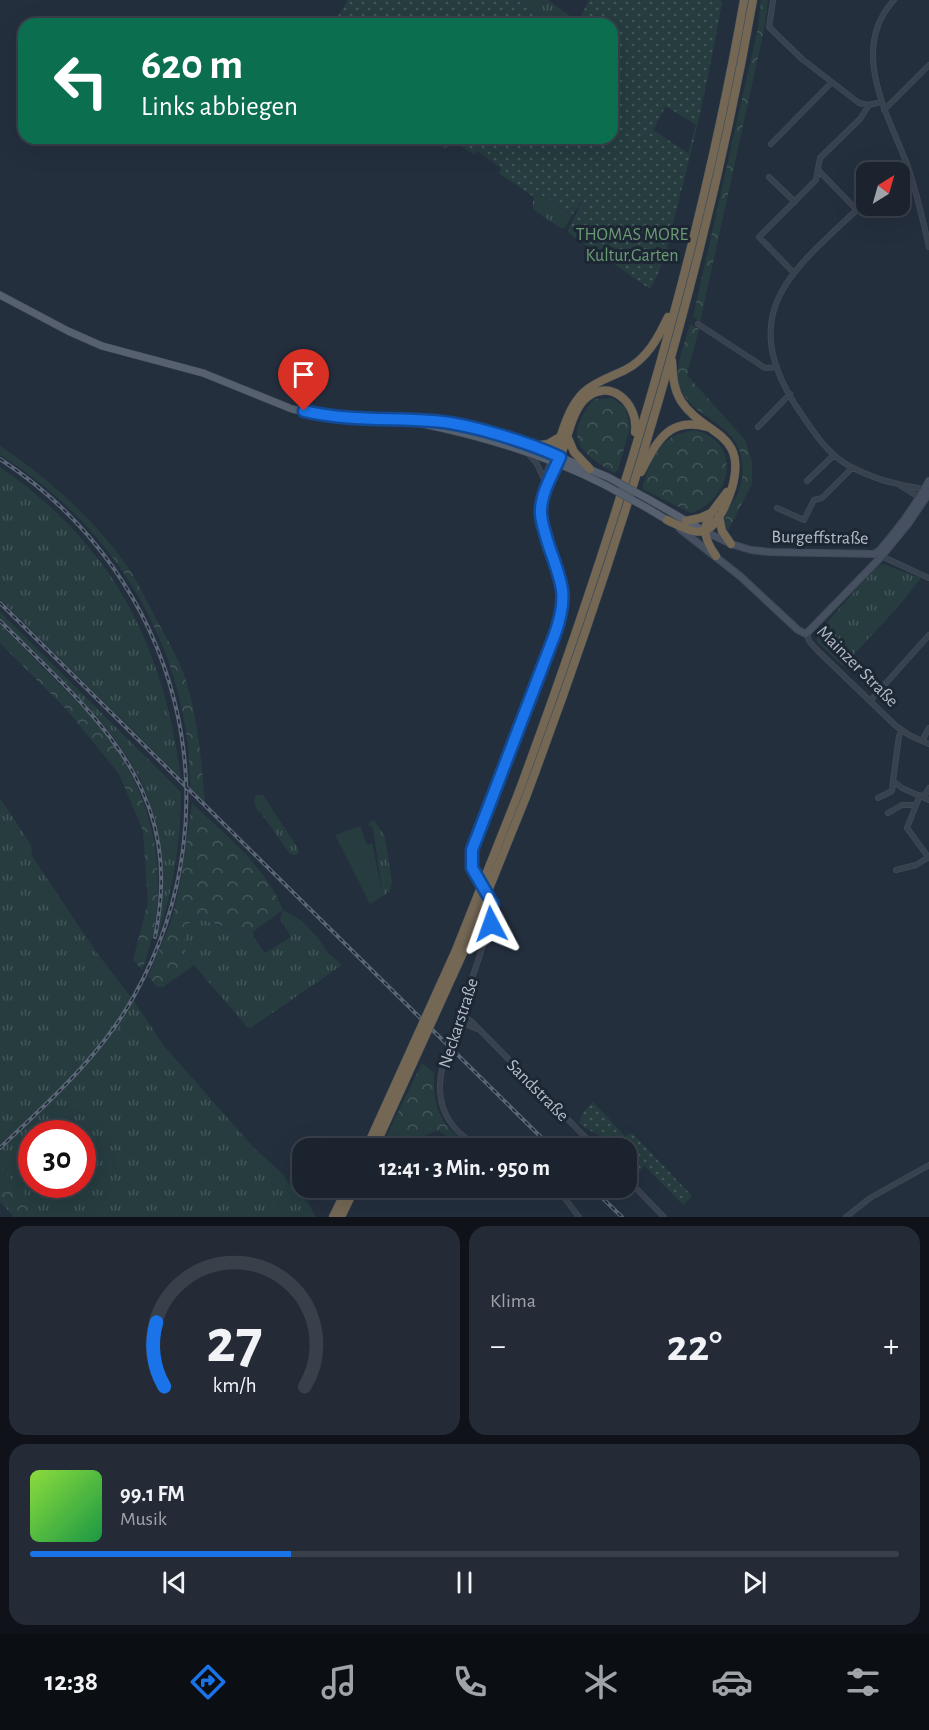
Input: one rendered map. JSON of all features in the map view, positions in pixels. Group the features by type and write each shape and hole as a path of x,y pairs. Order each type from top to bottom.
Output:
{"highway":[{"path":"371,1138 522,795 590,592 678,293 717,132 744,0"},
{"path":"379,1138 440,1004 581,646 631,492 671,353 725,139 753,0"},
{"path":"556,459 573,406 583,393 596,383 630,367 651,348 678,293"},
{"path":"667,519 696,532 704,531 734,480 736,462 726,440 691,411 680,398 674,382 671,353"},
{"path":"530,450 564,437 583,401 597,393 613,393 627,401 635,415 632,454"},
{"path":"631,492 656,444 669,431 693,424 716,431"},
{"path":"564,437 590,469"},
{"path":"686,520 716,514"},
{"path":"716,514 722,531 731,544"},
{"path":"704,531 707,543 716,556"},
{"path":"333,1217 342,1198"},
{"path":"341,1217 350,1198"}],"main road":[{"path":"0,295 87,340 123,353 203,373 292,409 332,417 451,424 590,469 607,481"},
{"path":"556,459 607,481 704,531"},
{"path":"807,633 880,554 923,499 929,481"},
{"path":"649,504 667,519"},
{"name":"Mainzer Straße","path":"667,519 716,556 798,630 807,633"},
{"name":"Burgeffstraße","path":"704,531 731,544 751,550 880,554"},
{"path":"860,555 867,562 864,573"}],"street":[{"path":"773,0 769,27 800,57 859,103 869,105 881,102"},
{"path":"894,0 885,10 875,36 873,67 881,102 906,162"},
{"path":"884,110 929,66"},
{"path":"771,144 831,83"},
{"path":"793,272 759,237 816,180 820,158 860,119 869,105"},
{"path":"818,170 856,209"},
{"path":"910,172 918,195 929,247"},
{"path":"769,177 795,202"},
{"path":"856,211 793,272 777,300 772,320 771,341 777,368 790,394 820,440 834,455 852,468 899,485 927,491"},
{"path":"698,324 765,368 777,368"},
{"path":"758,427 790,394"},
{"path":"530,450 544,479"},
{"path":"807,481 834,455"},
{"path":"540,512 556,459"},
{"name":"Neckarstraße","path":"464,1138 454,1128 442,1105 440,1076 494,909 472,868 472,850 555,634 562,610 562,579 540,512 540,494 544,479 556,459"},
{"path":"777,508 804,520 814,500 822,498 852,468"},
{"path":"899,485 923,499"},
{"name":"Burgeffstraße","path":"880,554 929,578"},
{"name":"Mainzer Straße","path":"807,633 809,641 817,650 870,701 902,730 929,744"},
{"path":"870,701 929,635"},
{"path":"922,741 929,728"},
{"path":"878,798 892,791 902,730"},
{"path":"893,781 902,788 929,800"},
{"path":"896,870 916,865 929,858 907,828 916,805 929,788"},
{"path":"888,813 902,805 916,805"},
{"name":"Sandstraße","path":"460,1014 472,1022 586,1138"},
{"name":"Sandstraße","path":"458,1021 479,1030"},
{"path":"846,1217 870,1198 929,1165"},
{"path":"637,1189 664,1217"},
{"path":"565,1198 579,1217"}],"green space":[{"path":"348,0 516,0 544,18 337,18"},
{"path":"516,0 548,0 573,18 544,18"},
{"name":"THOMAS MORE Kultur.Garten","path":"589,0 720,0 722,2 690,156 660,270 650,289 569,233 568,230 584,199 572,215 538,193 535,198 499,173 501,168 477,151 474,155 458,144 618,144 618,18 580,18","holes":["666,106 696,125 688,153 653,130"]},
{"path":"761,0 768,0 764,30 700,322 693,317 758,28"},
{"path":"438,144 449,144 445,149"},
{"path":"537,193 572,215 565,228 560,228 533,209 533,201"},
{"path":"690,324 699,329 687,375 745,440 752,461 752,484 728,531 725,520 741,483 741,457 735,441 727,431 696,408 681,390 678,377 679,364"},
{"path":"612,398 625,407 630,427 618,470 614,473 583,449 578,442 577,433 579,423 594,399"},
{"path":"695,430 711,437 721,447 726,459 726,472 723,484 715,496 705,506 691,513 642,489 658,449 673,437"},
{"path":"0,446 35,471 83,514 112,546 133,575 183,672 198,736 205,802 191,788 188,744 179,695 165,653 147,613 125,576 99,541 70,509 36,480 0,455"},
{"path":"0,467 40,498 74,531 103,565 127,603 146,642 161,685 173,730 181,778 0,599"},
{"path":"882,564 921,578 898,607 843,666 817,642 817,634 875,568"},
{"path":"0,612 181,792 180,829 175,866 168,903 157,938 162,882 158,835 146,793 127,757 102,723 0,619"},
{"path":"0,625 93,719 125,763 139,791 149,820 158,879 157,909 142,970 133,960 148,902 143,831 119,774 67,710 0,643"},
{"path":"256,795 263,795 297,847 299,852 297,855 290,854 257,810 254,800"},
{"path":"0,798 31,845 32,856 97,953 134,1001 164,1046 254,1148 284,1175 292,1187 292,1198 303,1198 316,1217 14,1217 0,1202"},
{"path":"192,803 244,852 266,879 283,910 254,931 229,928 197,918 188,924 183,946 194,965 163,987 157,987 148,976 171,922 181,880"},
{"path":"374,820 385,837 392,882 390,891 383,896 373,828 368,824"},
{"path":"360,826 367,845 372,843 383,896 370,904 335,835"},
{"path":"283,910 302,921 328,953 342,965 248,1028 194,965 183,946 187,924 197,918 229,928 254,931 253,936 265,953 291,937 280,919"},
{"path":"422,1063 434,1073 435,1098 438,1108 447,1126 458,1138 449,1138 439,1131 421,1138 386,1137"},
{"path":"593,1102 625,1136 632,1133 637,1138 603,1138 579,1124 583,1112"},
{"path":"637,1138 692,1196 683,1205 645,1166 637,1172"},
{"path":"0,1166 18,1187 18,1198 27,1198 43,1217 17,1217 0,1200"}],"railway":[{"path":"0,459 62,508 112,566 149,630 174,700 186,774 183,849 166,923 134,996 121,1018 90,1058 0,1148"},
{"path":"0,603 542,1138"},
{"path":"0,621 69,689 99,723 125,758 145,796 157,838 161,884 155,937"},
{"path":"602,1198 622,1217"}],"route":[{"path":"304,411 332,417 434,421 451,424 519,442 560,457 540,512 562,579 563,602 560,620 471,855 473,870 493,904 494,913 491,924"}]}
